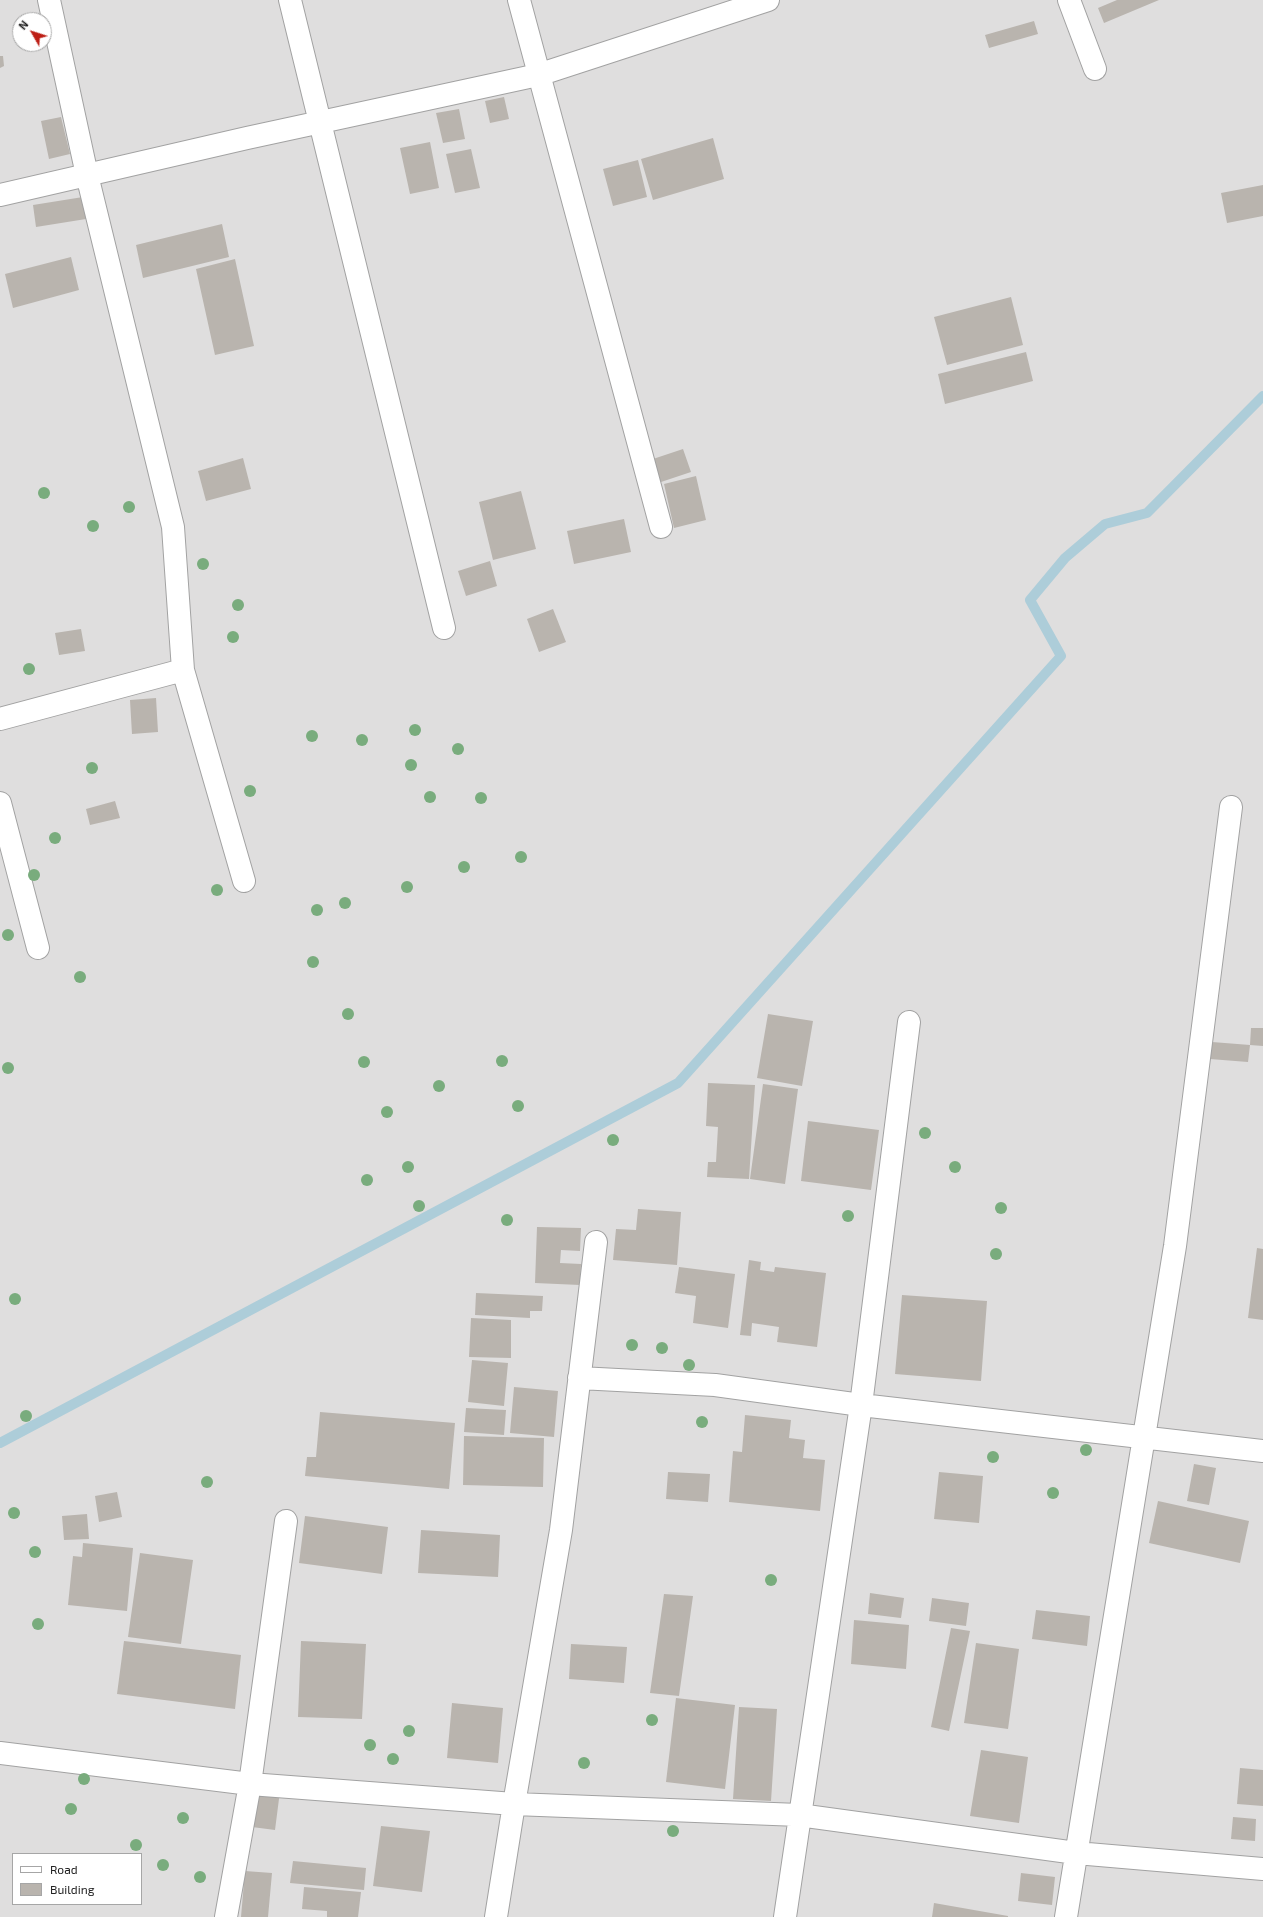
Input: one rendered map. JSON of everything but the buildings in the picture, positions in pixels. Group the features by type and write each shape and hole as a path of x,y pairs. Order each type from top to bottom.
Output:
{"street":[{"path":"49,0 87,175 174,527 183,670 244,881"},
{"path":"290,0 444,628"},
{"path":"519,0 661,527"},
{"path":"0,195 320,122 538,75 768,0"},
{"path":"1069,0 1095,69"},
{"path":"0,719 183,670"},
{"path":"0,803 38,948"},
{"path":"1066,1917 1175,1246 1232,807"},
{"path":"785,1917 861,1405 909,1022"},
{"path":"496,1917 514,1804 562,1530 596,1242"},
{"path":"580,1378 714,1385 861,1405 1263,1451"},
{"path":"226,1917 250,1784 286,1521"},
{"path":"0,1753 250,1784 514,1804 799,1816 1076,1853 1263,1869"}],"shaded area":[{"path":"0,0 1263,0 1263,1917 0,1917"}],"waterway":[{"path":"0,1443 678,1083 1061,656 1030,600 1065,558 1105,524 1147,513 1263,396"}]}
